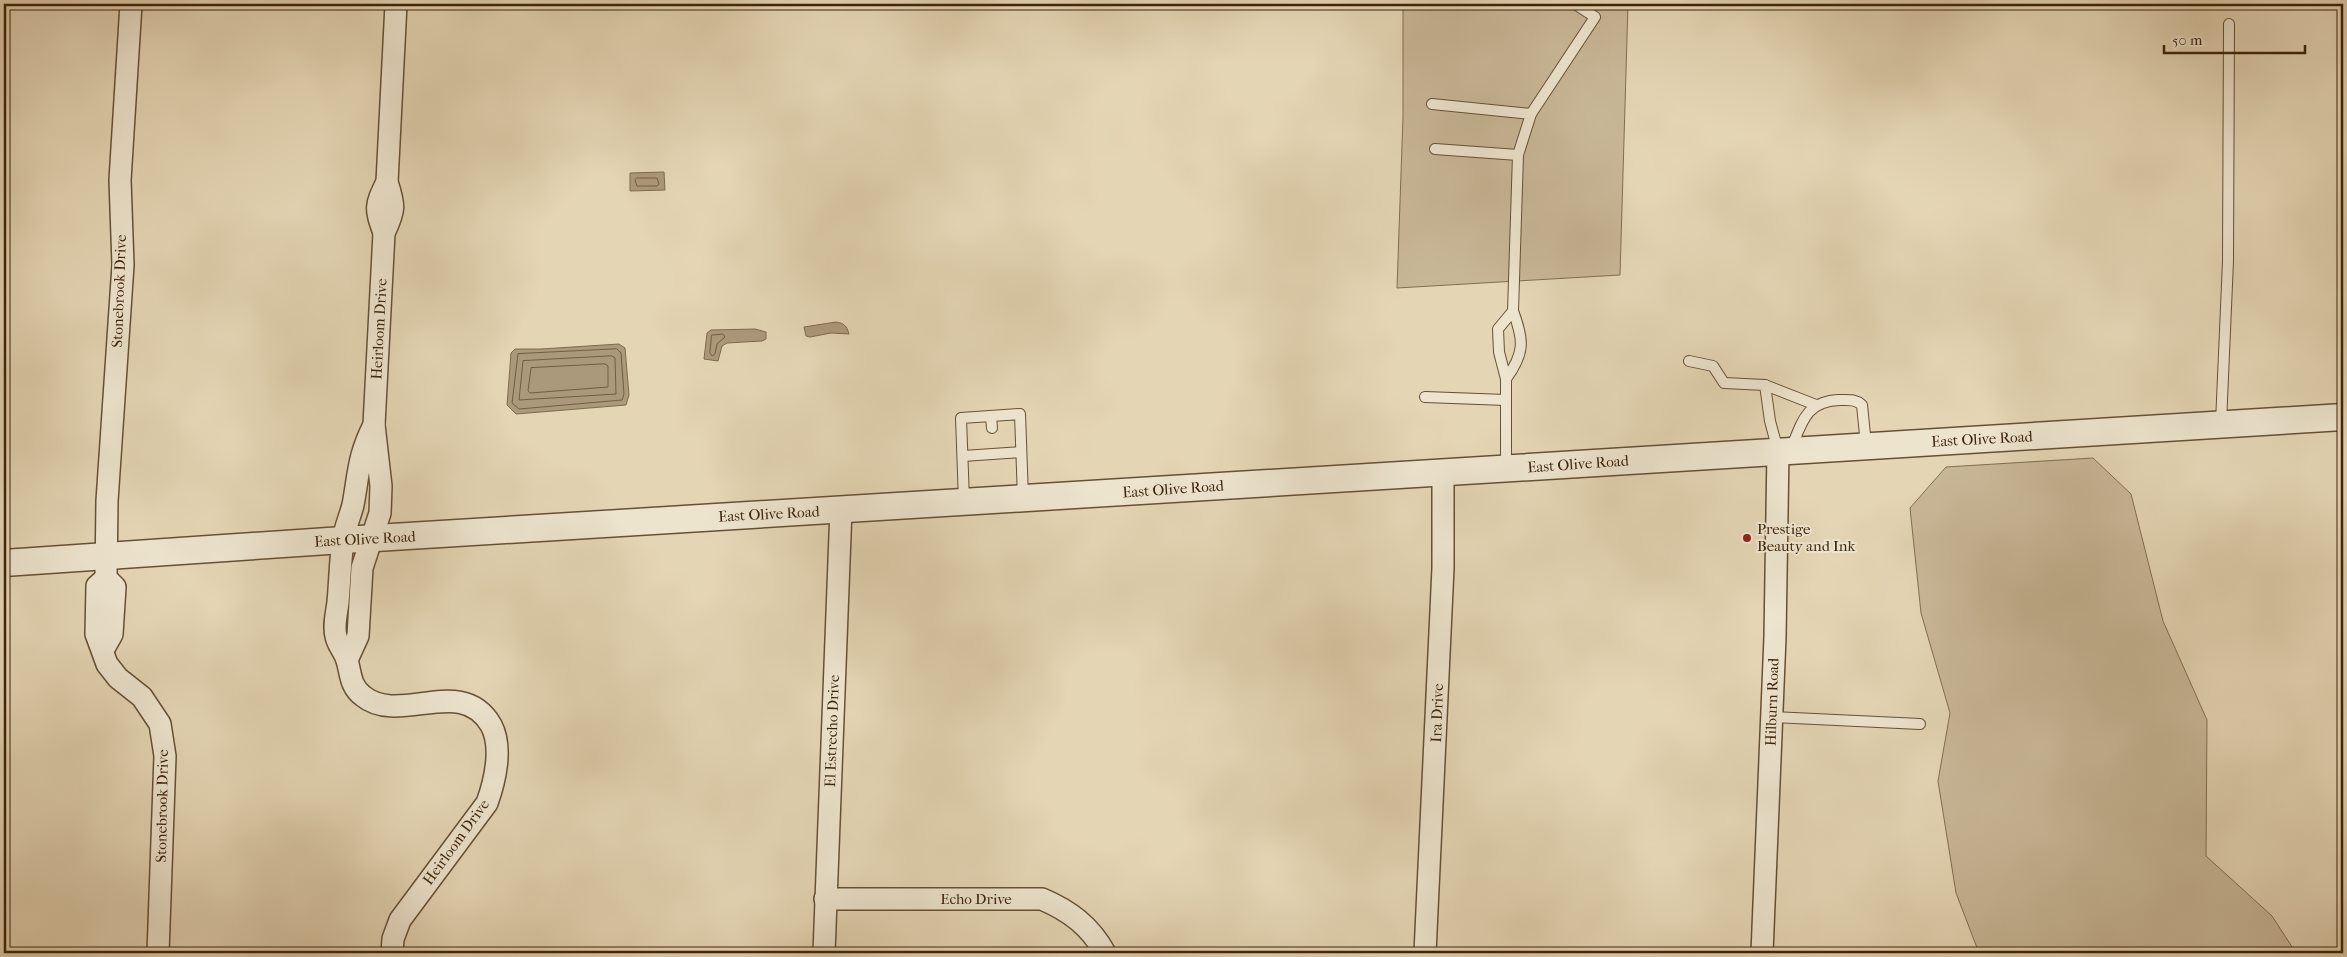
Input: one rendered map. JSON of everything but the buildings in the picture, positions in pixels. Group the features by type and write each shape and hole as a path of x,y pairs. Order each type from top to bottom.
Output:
{"street":[{"name":"Stonebrook Drive","path":"131,4 120,180 123,265 106,501 107,568 115,587 112,634 103,650 107,664 118,678 142,697 160,724 165,756 158,953"},
{"name":"Heirloom Drive","path":"347,660 358,636 362,568 380,513 382,486 374,425 384,233 394,213 394,203 387,182 396,4"},
{"name":"East Olive Road","path":"4,563 107,568 343,540 2343,417"},
{"name":"Heirloom Drive","path":"374,425 359,460 353,504 343,540 335,635 347,660 348,673 353,686 362,696 385,706 461,702 474,707 486,717 493,730 496,742 494,784 487,803 400,920 393,939 392,953"},
{"name":"Hilburn Road","path":"1762,953 1784,451"},
{"name":"Ira Drive","path":"1425,953 1443,568 1443,472"},
{"name":"El Estrecho Drive","path":"824,953 841,509"},
{"name":"Echo Drive","path":"825,899 1042,899 1063,908 1082,922 1098,940 1105,953"}],"lane":[{"path":"1506,379 1518,362 1522,334 1513,311 1518,155 1531,114 1596,17 1575,4"},
{"path":"2221,424 2228,261 2229,24"},
{"path":"1432,104 1531,114"},
{"path":"1435,150 1518,155"},
{"path":"1506,468 1506,379 1499,352 1498,328 1513,311"},
{"path":"1689,360 1713,366 1724,383 1765,385 1816,405"},
{"path":"1765,385 1770,421 1784,451"},
{"path":"1425,397 1506,400"},
{"path":"1784,451 1806,416 1816,405 1825,400 1858,402 1864,410 1866,446"},
{"path":"964,502 961,418 1020,414 1023,498"},
{"path":"991,417 992,428"},
{"path":"963,456 993,449 1021,452"},
{"path":"1772,717 1920,724"}],"shaded area":[{"path":"1403,4 1628,4 1620,275 1397,288 1403,117"},
{"path":"2093,458 2131,494 2163,621 2207,720 2206,856 2272,916 2296,953 1979,953 1956,893 1938,781 1950,713 1921,613 1910,508 1946,467"}],"water":[{"path":"664,172 665,190 630,191 630,173"},
{"path":"836,322 845,325 849,334 831,333 806,336 804,327"},
{"path":"755,329 766,332 766,339 762,341 727,343 722,346 718,361 704,359 707,333 711,330"},
{"path":"619,344 625,348 629,395 626,405 516,414 507,405 511,353 515,349"}],"place":[{"name":"Prestige Beauty and Ink","path":"1747,538"}]}
